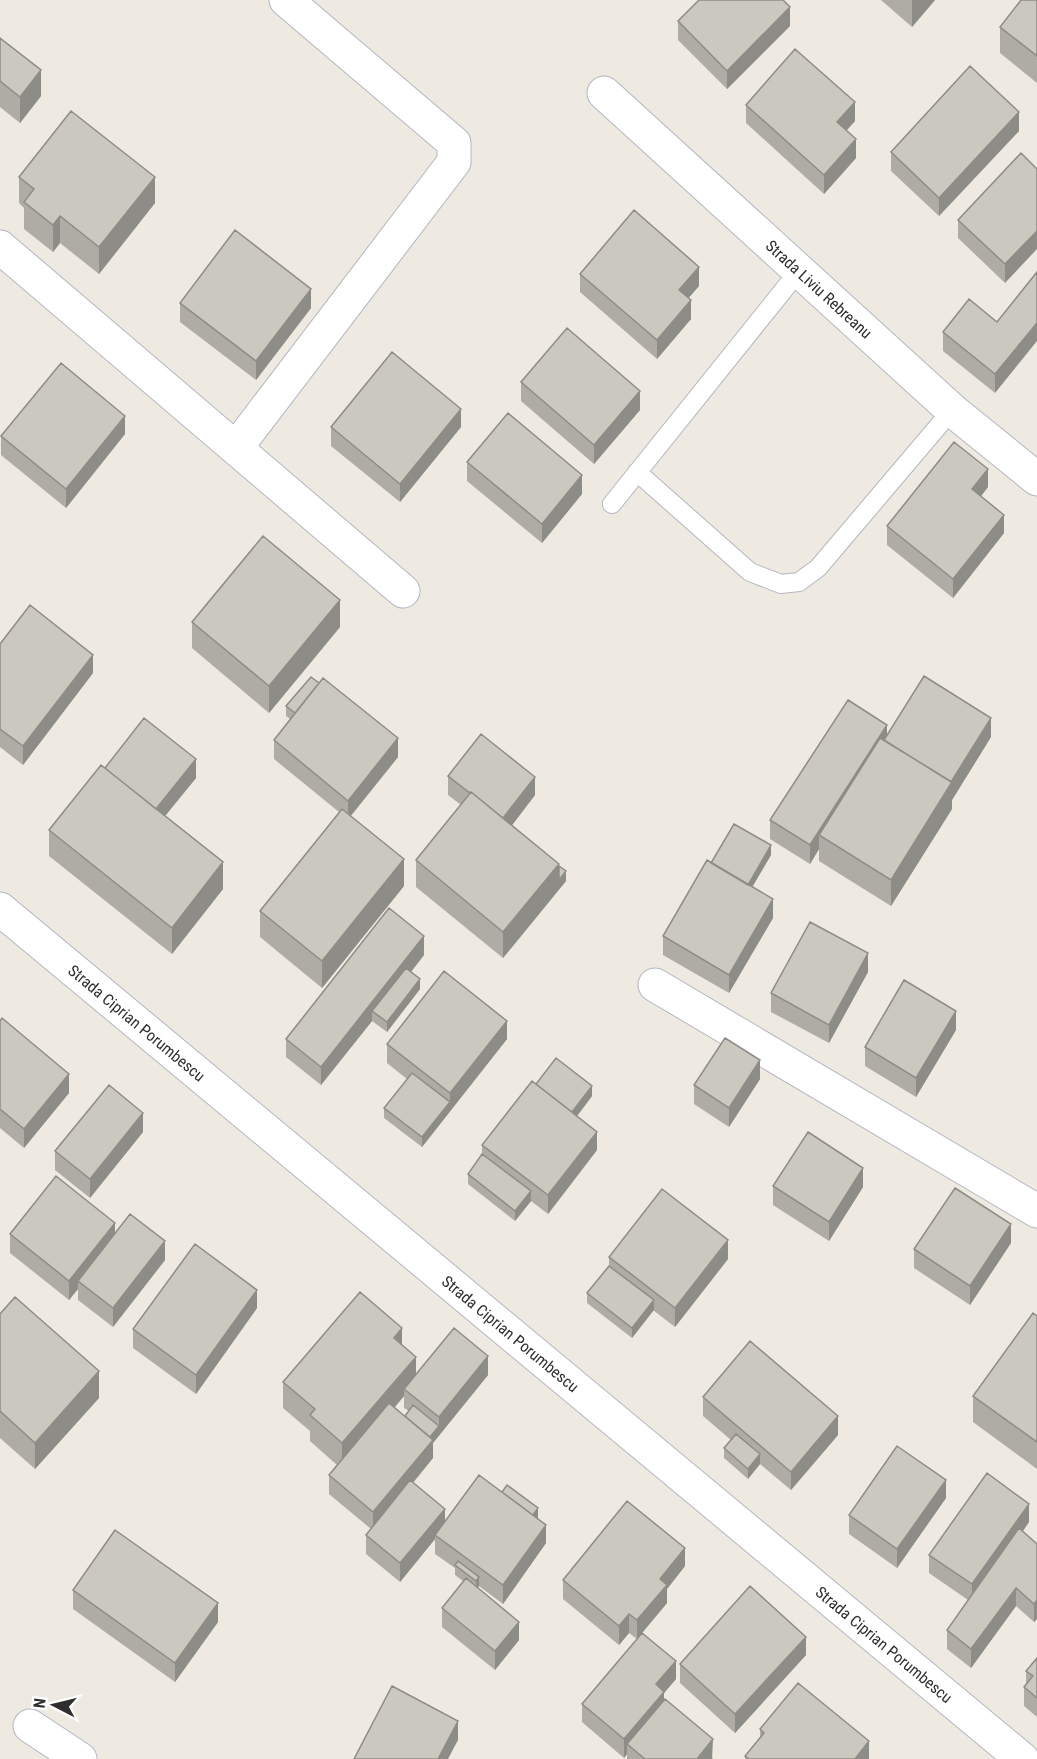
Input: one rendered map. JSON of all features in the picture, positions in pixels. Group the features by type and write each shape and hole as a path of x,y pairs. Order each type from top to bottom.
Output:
{"street":[{"path":"236,448 454,162 454,143 286,0"},
{"name":"Strada Liviu Rebreanu","path":"604,93 952,410 1037,479"},
{"path":"0,247 403,591"},
{"name":"Strada Ciprian Porumbescu","path":"0,909 1023,1759"},
{"path":"656,985 1037,1211"},
{"path":"30,1726 80,1759"}],"lane":[{"path":"612,504 798,272"},
{"path":"637,472 750,572 781,584 799,582 818,568 952,410"}],"building":[{"path":"699,0 783,0 790,7 727,71 678,21"},
{"path":"1021,0 1037,0 1037,56 1000,27"},
{"path":"0,38 41,70 20,97 0,81"},
{"path":"795,49 855,102 837,122 856,139 824,175 746,105"},
{"path":"970,66 1019,112 939,198 891,152"},
{"path":"71,111 155,177 99,247 60,216 53,225 24,202 34,189 19,177"},
{"path":"1021,153 1037,169 1037,231 1005,264 958,220"},
{"path":"634,210 699,267 679,290 691,300 657,340 580,274"},
{"path":"235,230 311,289 256,361 180,303"},
{"path":"1037,272 1037,323 995,374 943,332 969,299 997,322"},
{"path":"567,328 640,391 594,445 521,382"},
{"path":"392,352 461,409 400,484 331,427"},
{"path":"61,363 125,416 66,489 1,436"},
{"path":"508,413 582,475 542,524 467,462"},
{"path":"954,442 988,469 972,489 1004,515 953,579 887,526"},
{"path":"263,536 340,600 269,686 192,622"},
{"path":"30,605 93,655 23,746 0,729 0,644"},
{"path":"924,676 991,718 951,782 884,740"},
{"path":"311,677 319,683 295,713 286,706"},
{"path":"323,678 398,738 348,801 274,740"},
{"path":"848,700 887,725 810,845 770,820"},
{"path":"144,718 196,759 156,809 105,768"},
{"path":"481,734 535,777 503,818 448,776"},
{"path":"880,738 952,782 891,880 819,835"},
{"path":"101,765 223,862 172,928 49,830"},
{"path":"471,792 559,864 503,932 416,860"},
{"path":"342,809 404,859 322,961 260,911"},
{"path":"734,824 771,845 748,885 711,863"},
{"path":"707,860 773,899 729,975 663,936"},
{"path":"559,866 566,871 559,880"},
{"path":"389,908 424,936 321,1067 286,1039"},
{"path":"810,922 868,953 829,1025 771,993"},
{"path":"406,968 420,979 387,1022 372,1011"},
{"path":"444,971 507,1021 450,1093 387,1044"},
{"path":"904,980 956,1011 916,1078 865,1047"},
{"path":"2,1018 69,1074 24,1129 0,1109 0,1021"},
{"path":"725,1038 760,1060 729,1108 694,1085"},
{"path":"556,1058 592,1086 572,1112 536,1084"},
{"path":"412,1073 450,1102 422,1137 384,1108"},
{"path":"532,1081 597,1132 548,1195 482,1145"},
{"path":"109,1085 143,1113 90,1179 55,1151"},
{"path":"808,1132 863,1168 829,1222 773,1186"},
{"path":"482,1154 531,1191 515,1211 468,1174"},
{"path":"56,1176 115,1223 69,1281 10,1234"},
{"path":"955,1188 1011,1224 970,1286 914,1249"},
{"path":"662,1189 728,1240 675,1308 609,1257"},
{"path":"130,1214 165,1241 113,1308 78,1281"},
{"path":"195,1244 257,1290 196,1375 133,1329"},
{"path":"609,1266 654,1300 632,1328 587,1293"},
{"path":"360,1292 402,1328 394,1338 416,1357 342,1443 310,1415 315,1409 283,1382"},
{"path":"15,1297 99,1371 35,1443 0,1411 0,1314"},
{"path":"1033,1313 1037,1316 1037,1442 973,1396"},
{"path":"454,1328 488,1356 439,1417 404,1389"},
{"path":"750,1341 838,1416 791,1472 703,1397"},
{"path":"389,1403 433,1440 373,1512 329,1475"},
{"path":"413,1405 439,1426 430,1437 405,1416"},
{"path":"736,1434 760,1454 748,1469 724,1448"},
{"path":"897,1446 946,1480 897,1549 849,1515"},
{"path":"987,1473 1029,1504 972,1584 929,1555"},
{"path":"479,1475 546,1525 503,1585 435,1535"},
{"path":"410,1480 445,1509 400,1563 366,1535"},
{"path":"507,1485 538,1508 533,1515 502,1492"},
{"path":"627,1501 685,1548 660,1579 667,1585 637,1620 629,1614 619,1626 563,1580"},
{"path":"1019,1528 1037,1544 1037,1600 1034,1604 1016,1588 971,1649 947,1630"},
{"path":"115,1530 218,1603 175,1663 73,1590"},
{"path":"458,1561 479,1577 476,1581 455,1565"},
{"path":"466,1578 519,1622 495,1651 442,1608"},
{"path":"750,1586 806,1637 735,1714 680,1664"},
{"path":"642,1633 676,1661 656,1684 664,1692 624,1739 582,1704"},
{"path":"1037,1658 1037,1698 1024,1687 1033,1676 1026,1671"},
{"path":"798,1683 869,1741 855,1759 749,1759 745,1756 764,1733 760,1729"},
{"path":"392,1686 458,1721 438,1759 354,1759"},
{"path":"665,1699 713,1739 697,1759 645,1759 627,1744"}]}
